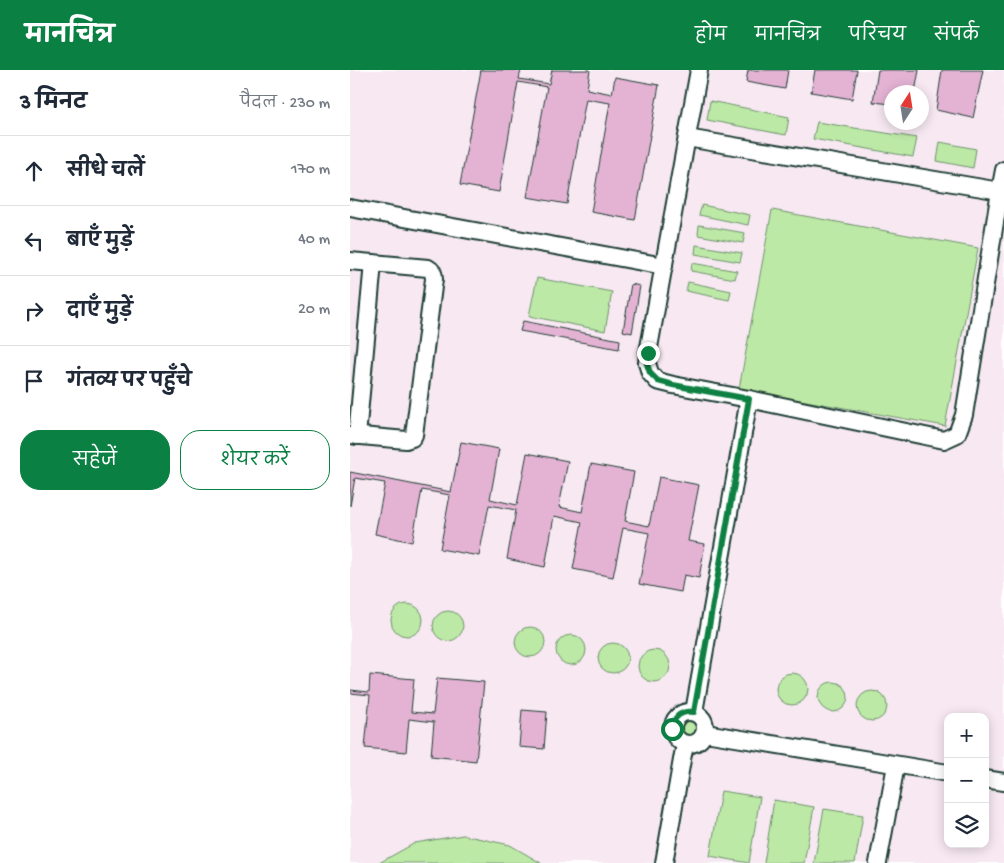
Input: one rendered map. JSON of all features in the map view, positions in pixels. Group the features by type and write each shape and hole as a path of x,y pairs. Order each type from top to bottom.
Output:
{"street":[{"path":"699,70 648,353 647,364 650,373 658,381 944,440 957,434 964,416 1004,170"},
{"path":"687,138 1000,191"},
{"path":"350,208 664,266"},
{"path":"350,261 373,263 428,268 432,272 434,279 414,436 406,440 353,436 373,263"},
{"path":"694,712 749,399"},
{"path":"688,711 694,712 702,718 705,733 697,742 686,744 677,739 672,729 672,724 678,715 688,711"},
{"path":"705,733 944,772"},
{"path":"664,863 686,744"},
{"path":"878,863 896,765"},
{"path":"989,780 1004,782"}],"shaded area":[{"path":"350,70 1004,70 1004,863 350,863"}],"green space":[{"path":"710,101 789,117 786,135 707,120"},
{"path":"817,122 917,138 913,157 813,139"},
{"path":"940,142 976,149 973,168 937,161"},
{"path":"702,205 750,215 748,225 699,215"},
{"path":"772,210 978,248 945,426 739,389"},
{"path":"699,225 745,233 743,243 698,235"},
{"path":"696,245 742,253 740,262 695,254"},
{"path":"692,263 737,271 735,279 691,271"},
{"path":"537,278 612,292 605,331 529,316"},
{"path":"688,282 731,291 729,300 686,291"},
{"path":"407,604 413,605 418,609 422,614 422,626 418,631 413,635 407,636 401,635 396,631 392,626 391,620 392,614 396,609 401,605"},
{"path":"448,611 458,616 463,626 458,636 448,641 438,636 433,626 438,616"},
{"path":"530,627 541,631 545,642 541,653 530,657 519,653 515,642 519,631"},
{"path":"571,635 582,639 586,650 582,661 571,665 560,661 556,650 560,639"},
{"path":"613,643 624,647 628,658 624,669 613,673 602,669 598,658 602,647"},
{"path":"654,650 660,651 665,655 669,660 669,672 665,677 660,681 654,682 648,681 643,677 639,672 638,666 639,660 643,655 648,651"},
{"path":"792,673 803,678 808,689 803,700 792,705 781,700 776,689 781,678"},
{"path":"833,682 844,686 848,697 844,708 833,712 822,708 818,697 822,686"},
{"path":"872,691 883,695 887,706 883,717 872,721 861,717 857,706 861,695"},
{"path":"688,719 694,722 697,728 694,734 688,737 682,734 679,728 682,722"},
{"path":"721,791 760,797 749,863 710,856"},
{"path":"774,800 814,807 804,863 764,863"},
{"path":"824,809 863,815 855,863 814,863"},
{"path":"463,835 510,845 541,863 379,863 415,843"}],"building":[{"path":"481,70 521,70 519,79 549,84 552,70 590,70 587,89 612,94 615,77 659,85 635,220 591,212 610,103 586,99 567,204 527,197 547,87 518,82 499,192 460,185"},
{"path":"748,70 788,70 785,89 746,82"},
{"path":"815,70 857,70 852,99 811,92"},
{"path":"878,70 919,70 916,85 884,85 884,103 873,102"},
{"path":"942,70 983,70 973,118 936,110"},
{"path":"631,284 640,286 632,333 623,331"},
{"path":"523,321 620,340 619,349 520,331"},
{"path":"461,442 499,449 490,499 517,505 527,453 568,461 559,507 582,512 591,464 634,472 625,521 649,526 659,477 699,485 688,541 705,544 699,578 684,575 681,592 639,584 649,533 623,528 613,577 573,569 582,522 554,516 545,567 507,559 516,510 489,505 479,556 440,549 450,495 422,490 412,542 375,534 385,483 355,478 350,506 350,472 451,492"},
{"path":"370,675 414,679 411,712 433,714 437,678 484,682 476,761 431,756 434,722 409,719 406,752 365,748 370,695 350,693 350,690 369,692"},
{"path":"522,710 547,712 544,749 519,747"}],"route":[{"path":"648,353 647,364 650,373 658,381 749,399 694,712 688,711 678,715 674,719 672,729"}]}
